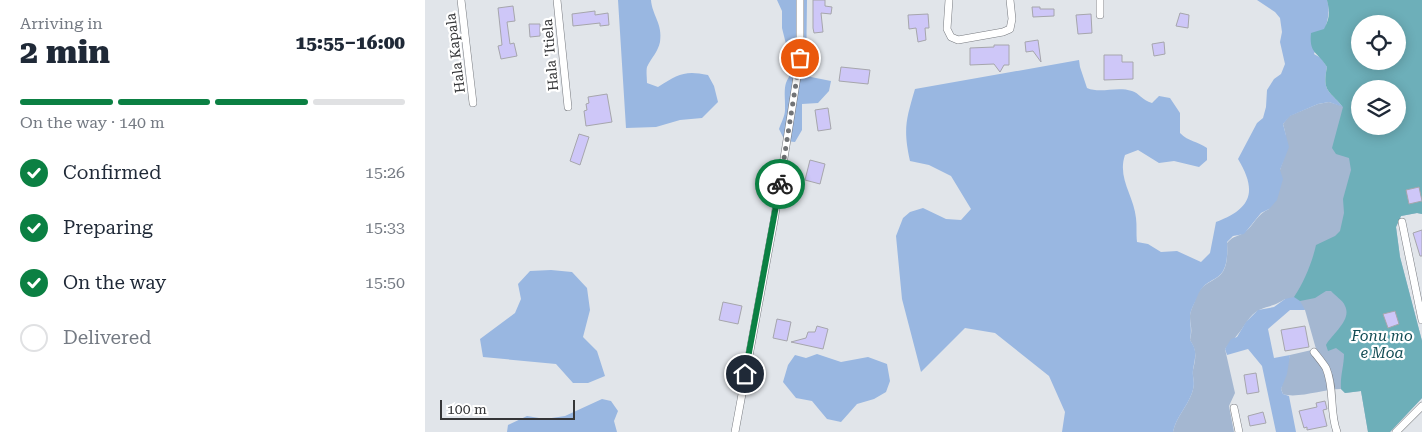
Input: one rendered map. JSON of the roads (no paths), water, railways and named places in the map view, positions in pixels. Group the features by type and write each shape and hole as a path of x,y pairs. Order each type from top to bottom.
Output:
{"street":[{"name":"Hala Kapala","path":"461,0 473,104"},
{"name":"Hala 'Itiela","path":"557,0 567,107"},
{"path":"735,432 774,221 800,58 800,0"},
{"path":"949,0 947,29 951,36 958,40 1010,29 1012,19 1010,0"},
{"path":"1100,0 1100,15"},
{"path":"1402,222 1422,320"},
{"path":"1314,352 1325,367 1331,386 1331,407 1337,432"},
{"path":"1396,432 1422,406"},
{"path":"1234,408 1239,432"}],"water":[{"name":"Fonu mo e Moa","path":"1327,0 1422,0 1422,214 1401,216 1396,227 1400,257 1422,341 1422,398 1390,432 1368,432 1361,391 1345,393 1341,389 1344,354 1336,348 1328,351 1326,345 1344,321 1346,311 1344,304 1331,291 1326,291 1315,298 1300,301 1294,297 1307,272 1316,245 1335,236 1340,231 1344,213 1343,199 1351,170 1349,158 1336,154 1332,148 1343,107 1328,90 1325,81 1327,67 1311,45 1311,33 1324,29 1329,15"}]}
